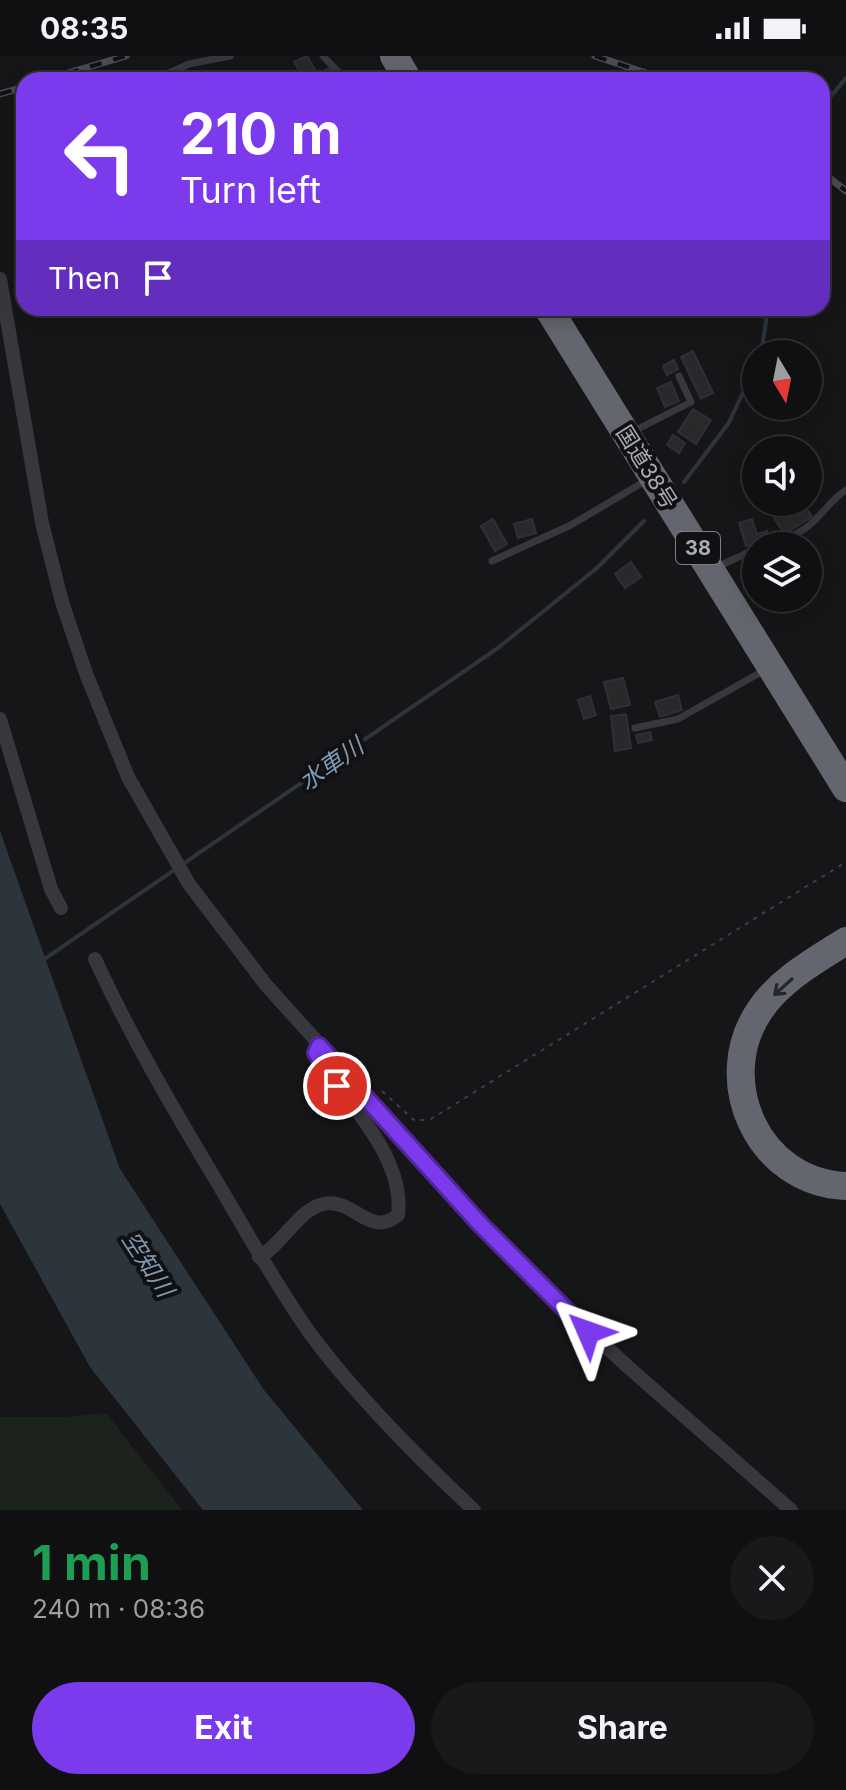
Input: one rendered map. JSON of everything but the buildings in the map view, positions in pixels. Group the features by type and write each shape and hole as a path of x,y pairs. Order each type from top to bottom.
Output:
{"highway":[{"name":"国道38号","path":"553,316 846,788"},
{"path":"846,941 799,972 761,1008 749,1029 739,1069 750,1122 771,1152 803,1175 846,1186"}],"street":[{"path":"0,279 42,523 70,629 107,728 147,813 189,884 238,952 319,1046 523,1270 791,1510"},
{"path":"0,719 51,889 61,908"},
{"path":"95,959 133,1040 259,1257 311,1334 385,1420 474,1510"},
{"path":"259,1257 287,1236 298,1219 322,1204 336,1204 378,1225 389,1223 398,1215 400,1202 395,1178 383,1152 320,1063 316,1053 319,1046"}],"lane":[{"path":"171,72 189,64 230,56"},
{"path":"323,56 338,72"},
{"path":"627,435 691,402 679,376"},
{"path":"492,561 571,525 652,476"},
{"path":"800,532 813,522 828,502 846,490"},
{"path":"712,570 742,556"},
{"path":"635,728 687,715 770,667"}],"path":[{"path":"376,1086 415,1121 431,1119 846,862"}],"shaded area":[{"path":"106,1413 182,1510 0,1510 0,1417 67,1417"}],"water":[{"name":"空知川","path":"0,831 120,1169 264,1390 363,1510 203,1510 90,1367 0,1204"}],"waterway":[{"name":"水車川","path":"830,97 846,78"},
{"name":"水車川","path":"763,340 767,316"},
{"name":"水車川","path":"684,482 728,424 742,395"},
{"name":"水車川","path":"43,960 498,648 597,568 644,521"}],"railway":[{"path":"71,72 126,56"},
{"path":"595,56 643,72"},
{"path":"0,94 16,89"},
{"path":"830,178 846,191"}],"route":[{"path":"337,1086 320,1063 316,1053 319,1046 523,1270 588,1332"}]}
